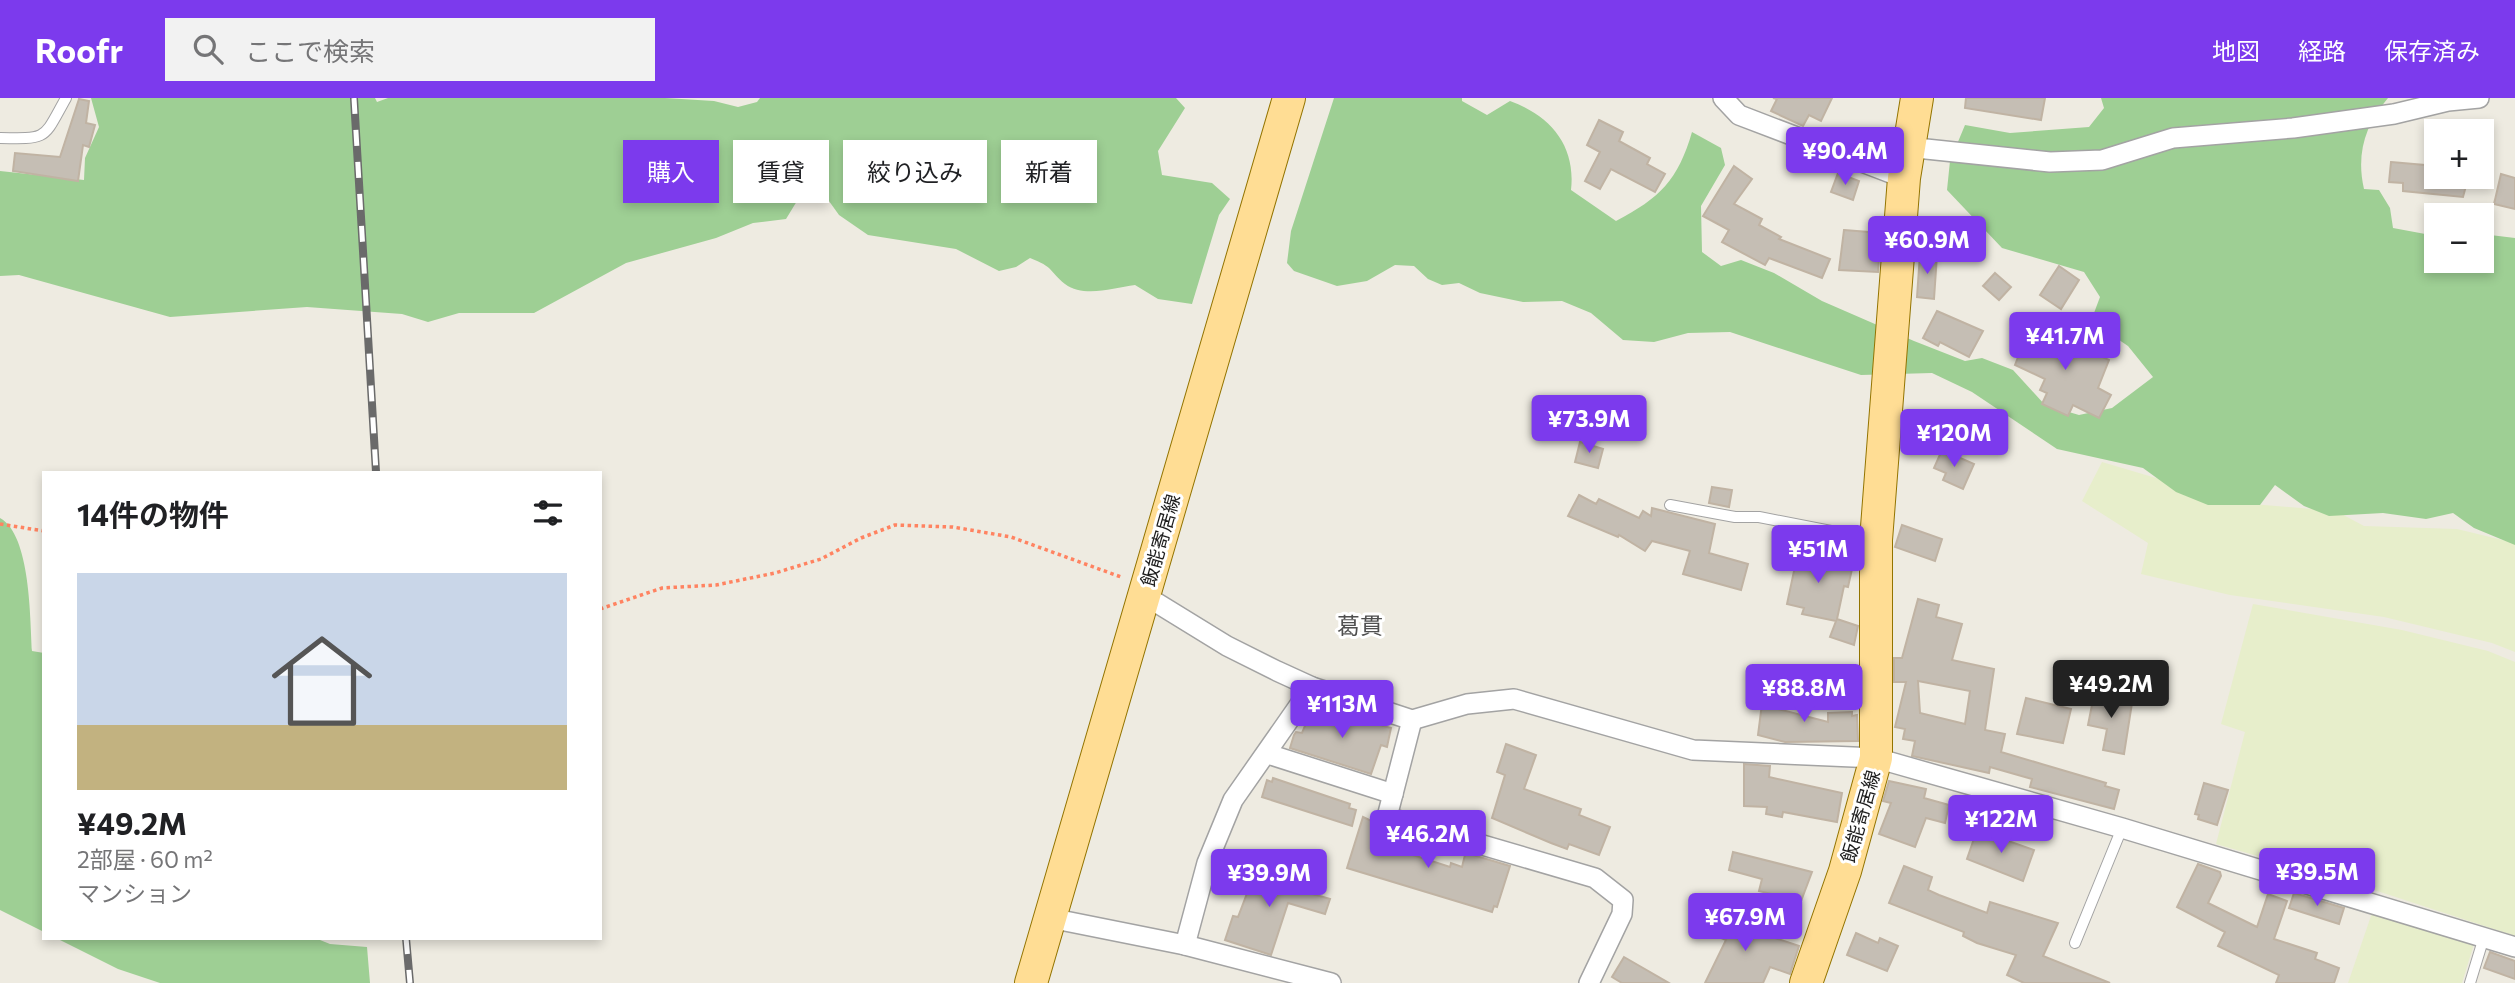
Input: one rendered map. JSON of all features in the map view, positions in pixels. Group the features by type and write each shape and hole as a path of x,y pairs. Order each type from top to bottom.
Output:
{"main road":[{"name":"飯能寄居線","path":"1031,983 1289,98"},
{"name":"飯能寄居線","path":"1806,983 1845,871 1876,758 1876,540 1906,163 1917,98"}],"street":[{"path":"1709,98 1740,115 1906,163 2102,160 2174,138 2293,128 2393,114 2448,101 2479,98"},
{"path":"1723,98 1740,115"},
{"path":"1145,591 1227,646 1312,687 1412,720 1467,704 1514,699 1693,750 1876,758 2122,828 2515,947"},
{"path":"1185,945 1207,863 1233,800 1268,754 1312,687"},
{"path":"1412,720 1387,817 1595,878 1623,900 1622,914 1589,983"},
{"path":"1268,754 1393,794"},
{"path":"1050,918 1185,945 1331,983"}],"lane":[{"path":"0,138 35,139 42,136 48,131 66,98"},
{"path":"1670,505 1735,517 1759,517 1876,540"},
{"path":"2075,943 2122,828"},
{"path":"2470,983 2484,936"}],"path":[{"path":"0,524 42,531"},
{"path":"602,608 662,589 716,585 775,573 821,559 861,538 895,526 953,527 1011,537 1049,548 1145,591"}],"green space":[{"path":"91,98 375,98 377,102 388,98 665,98 714,101 738,107 757,102 760,98 1176,98 1185,108 1158,151 1162,175 1212,183 1230,199 1219,215 1192,304 1158,299 1135,285 1099,291 1073,288 1047,267 1030,258 1016,267 999,271 956,249 868,235 839,215 829,201 829,140 733,140 733,203 796,203 786,219 753,223 716,238 626,263 534,313 459,313 428,322 402,314 307,307 170,317 19,275 0,276 0,171 84,180 85,158 99,127"},
{"path":"1334,98 1462,98 1462,101 1487,115 1510,101 1525,107 1549,124 1565,146 1571,174 1571,190 1616,221 1644,204 1665,186 1687,149 1692,132 1721,148 1725,165 1701,206 1702,252 1721,266 1741,260 1774,273 1822,301 1914,341 1965,361 1982,358 2013,370 2045,405 2079,415 2112,408 2153,377 2128,346 2091,321 2100,297 2084,272 2002,248 1947,190 1950,161 1965,125 2010,133 2089,127 2104,108 2101,98 2388,98 2373,119 2364,140 2361,164 2364,189 2379,190 2390,208 2393,228 2424,234 2424,273 2494,273 2494,235 2515,238 2515,545 2474,528 2453,513 2426,519 2383,513 2329,516 2304,506 2275,485 2260,505 2208,505 2176,492 2143,468 2057,449 1972,392 1932,373 1861,375 1730,332 1688,333 1654,342 1623,340 1591,313 1562,301 1523,302 1480,293 1459,283 1442,285 1428,279 1414,266 1395,265 1367,281 1337,286 1294,271 1287,263 1291,231"},
{"path":"2102,462 2240,503 2336,511 2364,526 2457,529 2515,543 2515,652 2492,643 2384,617 2230,595 2141,574 2148,543 2082,501"},
{"path":"0,518 10,527 18,542 27,579 32,651 42,653 42,931 0,910"},
{"path":"2253,604 2402,630 2488,651 2515,662 2515,936 2365,887 2216,844 2245,732 2221,724"},
{"path":"2372,913 2474,944 2462,983 2348,983"},
{"path":"60,940 320,940 330,944 367,947 370,983 160,983 118,969"}],"building":[{"path":"1773,98 1832,98 1821,121 1809,115 1803,126 1771,111 1777,99"},
{"path":"1966,98 2045,98 2041,120 1965,108"},
{"path":"79,99 89,101 86,123 95,125 89,147 83,145 78,181 13,171 15,153 60,157"},
{"path":"1599,120 1623,132 1619,141 1650,158 1647,164 1665,174 1655,192 1611,169 1600,189 1585,181 1600,152 1587,145"},
{"path":"2391,162 2424,165 2424,189 2465,189 2463,197 2403,191 2403,183 2389,182"},
{"path":"1734,166 1752,179 1734,204 1762,219 1759,225 1781,237 1779,239 1830,259 1822,278 1769,258 1765,265 1722,242 1729,230 1703,216"},
{"path":"1838,173 1859,181 1853,200 1831,192"},
{"path":"2501,174 2515,178 2515,209 2494,204"},
{"path":"1844,230 1881,233 1878,272 1839,270"},
{"path":"1920,254 1937,255 1934,299 1917,297"},
{"path":"2059,266 2079,280 2061,309 2040,295"},
{"path":"1995,273 2011,287 1999,300 1983,286"},
{"path":"1937,311 1983,331 1969,357 1940,342 1938,346 1923,338"},
{"path":"2031,324 2109,360 2098,388 2111,395 2099,418 2073,405 2068,416 2042,404 2047,393 2040,390 2045,379 2015,365"},
{"path":"1580,442 1603,449 1598,468 1575,462"},
{"path":"1942,450 1974,464 1963,489 1943,480 1946,473 1934,468"},
{"path":"1712,487 1732,490 1729,507 1709,503"},
{"path":"1579,495 1596,504 1599,499 1639,518 1643,511 1651,516 1652,508 1715,524 1709,553 1748,564 1741,590 1683,574 1690,551 1652,541 1645,551 1619,535 1618,537 1568,516"},
{"path":"1902,525 1942,539 1935,561 1895,547"},
{"path":"1786,530 1814,535 1808,560 1852,569 1848,587 1844,586 1837,619 1858,626 1854,645 1830,637 1836,621 1802,614 1804,608 1787,604 1797,557 1780,553"},
{"path":"1918,599 1939,605 1936,617 1962,624 1952,660 1994,669 1985,730 2005,734 2001,752 2106,783 2105,786 2119,790 2114,809 2030,787 2032,779 1990,767 1989,773 1912,756 1915,741 1903,739 1905,729 1895,727 1906,682 1894,682 1894,658 1902,658","holes":["1918,681 1970,691 1965,724 1920,713"]},
{"path":"1764,688 1780,690 1778,709 1828,722 1828,713 1852,712 1852,716 1857,715 1858,741 1785,742 1758,735"},
{"path":"2095,690 2111,694 2110,698 2132,703 2124,754 2103,750 2107,729 2088,725"},
{"path":"2026,698 2071,709 2063,743 2017,734"},
{"path":"1313,707 1391,728 1387,747 1381,745 1371,774 1290,748 1296,732 1302,733"},
{"path":"1506,744 1536,755 1524,789 1581,809 1579,815 1610,827 1599,855 1569,844 1567,849 1492,818 1505,775 1497,772"},
{"path":"1744,764 1770,766 1769,777 1842,793 1837,822 1783,812 1782,817 1766,814 1767,807 1744,806"},
{"path":"1273,778 1350,804 1349,808 1356,810 1352,826 1262,797 1267,780 1272,782"},
{"path":"1889,781 1926,789 1924,798 1949,805 1945,823 1926,818 1915,847 1879,834 1891,803 1883,801"},
{"path":"2204,783 2228,790 2217,825 2198,819 2199,815 2195,814"},
{"path":"1964,800 1995,809 1989,830 1957,822"},
{"path":"1363,817 1395,832 1391,848 1450,867 1451,863 1462,867 1465,855 1510,866 1497,907 1494,906 1492,912 1347,868"},
{"path":"1977,830 2034,850 2023,881 1967,859"},
{"path":"1733,852 1812,872 1801,901 1759,891 1762,879 1729,870"},
{"path":"1259,862 1297,877 1292,888 1330,899 1325,914 1288,903 1271,955 1225,940 1233,916 1238,917"},
{"path":"2198,864 2220,872 2221,876 2208,903 2257,927 2268,894 2287,901 2274,939 2317,953 2315,959 2339,968 2334,983 2276,983 2279,975 2218,946 2225,932 2177,907"},
{"path":"1904,866 1932,877 1928,890 1987,913 1990,902 2058,923 2043,956 2110,983 2024,983 2007,975 2016,955 1977,943 1963,936 1964,932 1889,903"},
{"path":"2294,893 2344,908 2339,924 2289,908"},
{"path":"1699,910 1759,935 1760,933 1799,946 1790,974 1770,967 1763,983 1705,983 1726,940 1693,926"},
{"path":"1856,933 1878,943 1880,938 1898,946 1887,971 1847,955"},
{"path":"2490,952 2515,961 2515,979 2484,968"},
{"path":"1624,957 1669,983 1622,983 1612,977"}],"railway":[{"path":"354,98 376,471"},
{"path":"406,940 410,983"}],"district":[{"name":"葛貫","path":"1360,625"}]}
